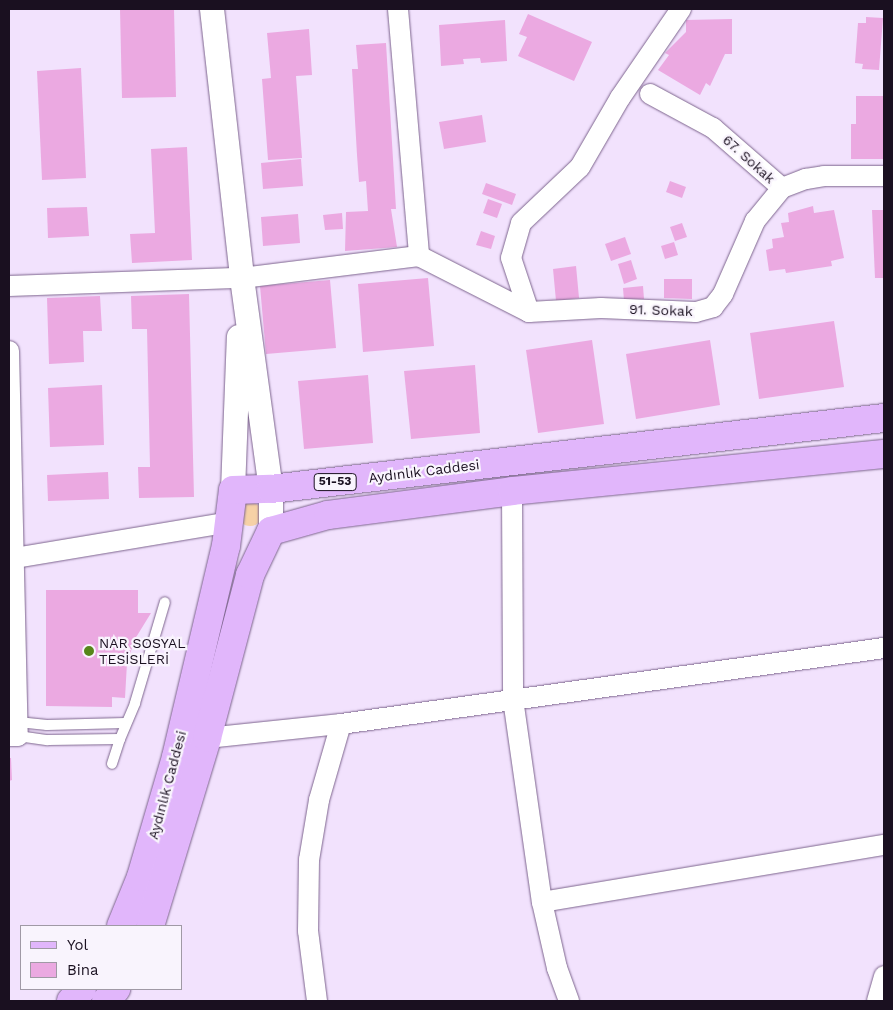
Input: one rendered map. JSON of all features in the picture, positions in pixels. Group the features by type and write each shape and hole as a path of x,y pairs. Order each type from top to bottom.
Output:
{"main road":[{"name":"Aydınlık Caddesi","path":"122,925 141,877 176,757 228,530 233,490 271,489 884,418"},
{"name":"51-53","path":"271,531 328,515 512,491 884,454"},
{"path":"228,530 271,531"},
{"name":"Aydınlık Caddesi","path":"150,925 208,738 250,575 271,531"},
{"path":"71,1001 81,990"},
{"path":"106,1001 115,990"}],"street":[{"path":"212,9 242,278 271,489 271,531"},
{"path":"398,9 419,256"},
{"path":"529,312 511,258 521,223 580,167 620,98 681,9"},
{"name":"67. Sokak","path":"650,94 714,128 782,188 806,179 824,176 884,176"},
{"name":"91. Sokak","path":"529,312 601,308 696,312 713,307 723,294 755,220 782,188"},
{"path":"9,286 242,278 419,256 529,312"},
{"path":"233,490 242,278"},
{"path":"9,351 15,731"},
{"path":"512,491 513,699 542,902 557,968 569,1001"},
{"path":"12,559 228,530"},
{"path":"208,738 341,724 884,648"},
{"path":"317,1001 308,931 309,860 319,800 341,724"},
{"path":"542,902 884,845"},
{"path":"877,1001 884,976"}],"lane":[{"path":"112,764 125,723 135,703 164,602"},
{"path":"15,731 47,725 125,723"},
{"path":"15,731 48,740 120,739"}],"shaded area":[{"path":"250,502 255,503 261,509 261,519 255,525 250,526 245,525 239,519 238,514 239,509 245,503"}],"building":[{"path":"120,9 174,9 176,97 122,98"},
{"path":"528,14 592,42 574,81 518,56 527,37 519,34"},
{"path":"866,17 883,18 879,70 862,69 863,64 855,63 858,23 866,23"},
{"path":"732,19 732,54 725,54 710,86 706,83 700,95 658,70 669,55 665,53 686,32 686,20"},
{"path":"505,20 507,61 481,63 480,58 463,59 464,64 441,66 439,25"},
{"path":"309,29 312,75 296,76 302,158 268,160 262,79 271,78 267,33"},
{"path":"386,43 396,209 391,209 397,247 345,251 346,212 368,211 366,181 359,182 357,155 352,69 358,69 356,45"},
{"path":"81,68 86,178 42,180 37,71"},
{"path":"856,96 884,96 884,159 851,159 851,124 856,124"},
{"path":"482,115 486,142 444,149 439,122"},
{"path":"187,147 192,260 132,263 130,234 155,233 151,149"},
{"path":"301,159 303,186 263,189 261,163"},
{"path":"670,181 686,187 682,198 666,192"},
{"path":"486,183 516,194 512,205 482,194"},
{"path":"488,199 502,204 497,218 483,213"},
{"path":"813,206 814,213 834,210 844,258 831,261 832,266 786,273 785,269 769,271 766,250 773,248 772,239 784,237 781,223 789,222 788,213"},
{"path":"87,207 89,236 48,238 47,208"},
{"path":"872,210 884,210 884,278 875,278"},
{"path":"342,213 343,229 325,230 323,215"},
{"path":"298,214 300,243 263,246 261,217"},
{"path":"682,223 687,237 675,241 670,227"},
{"path":"481,231 495,236 491,249 476,245"},
{"path":"625,237 631,254 611,261 605,244"},
{"path":"674,242 678,255 665,259 661,246"},
{"path":"631,260 637,279 624,284 618,264"},
{"path":"576,266 579,298 556,301 553,269"},
{"path":"428,278 434,346 363,352 358,284"},
{"path":"664,279 692,279 692,299 664,298"},
{"path":"330,280 336,348 266,354 260,286"},
{"path":"643,286 644,299 624,301 623,288"},
{"path":"189,294 194,497 139,498 138,467 150,467 147,329 132,329 131,296"},
{"path":"100,296 102,331 83,331 84,362 49,364 47,298"},
{"path":"834,321 844,387 759,399 750,333"},
{"path":"592,340 604,424 538,433 526,350"},
{"path":"710,340 720,405 636,419 626,354"},
{"path":"475,365 480,433 411,439 404,371"},
{"path":"368,375 373,443 304,449 298,381"},
{"path":"102,385 104,445 50,447 48,388"},
{"path":"108,472 109,499 48,501 47,475"},
{"name":"NAR SOSYAL TESİSLERİ","path":"46,590 138,590 138,613 151,613 135,639 127,663 125,698 112,697 112,707 46,706"},
{"path":"9,758 11,758 12,780 9,781"}],"place":[{"name":"NAR SOSYAL TESİSLERİ","path":"89,651"}]}
